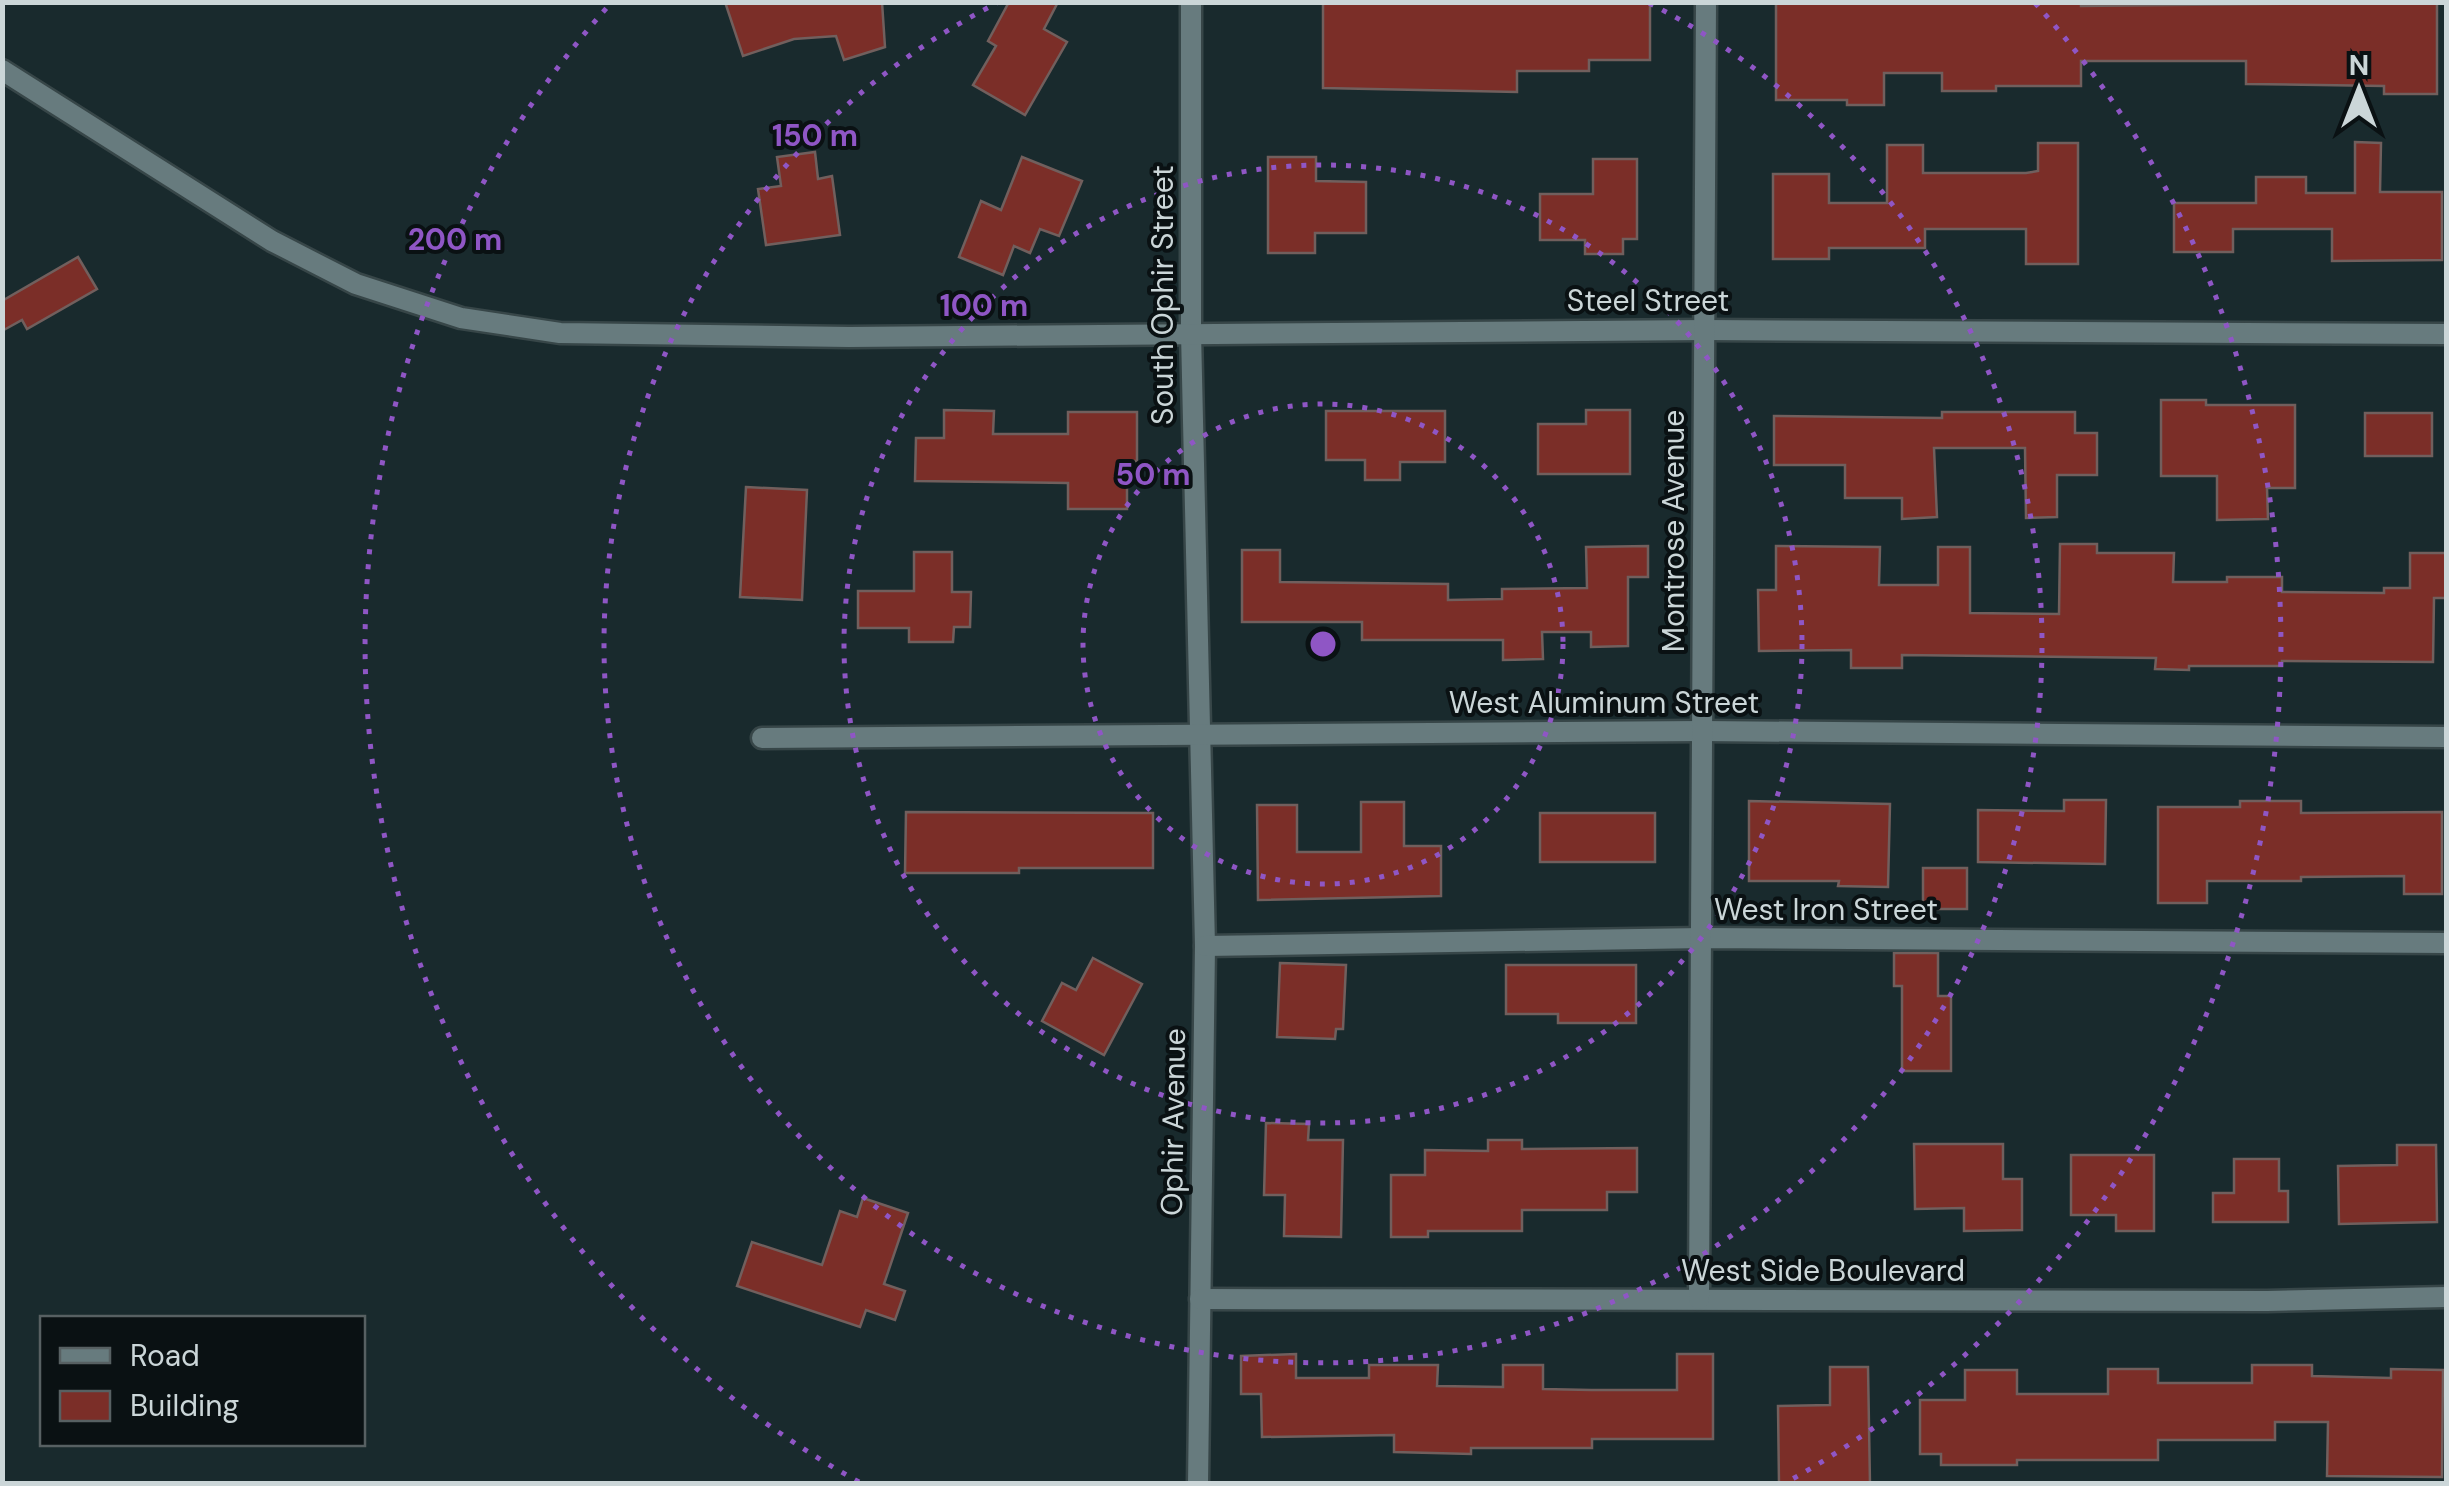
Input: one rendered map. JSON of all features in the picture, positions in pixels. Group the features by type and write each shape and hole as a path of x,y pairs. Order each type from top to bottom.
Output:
{"street":[{"name":"South Ophir Street","path":"1191,2 1191,333 1206,946"},
{"name":"Montrose Avenue","path":"1699,1299 1706,2"},
{"name":"Steel Street","path":"2,70 272,242 356,284 461,318 560,333 849,337 1705,330 2446,334"},
{"name":"West Aluminum Street","path":"762,738 1702,731 2446,738"},
{"name":"West Iron Street","path":"1206,946 1703,938 2446,943"},
{"name":"Ophir Avenue","path":"1198,1484 1206,946"},
{"name":"West Side Boulevard","path":"1200,1299 2267,1301 2446,1297"}],"building":[{"path":"725,2 882,2 885,47 844,60 836,36 794,39 743,56"},
{"path":"1009,2 1058,2 1044,29 1067,42 1025,115 973,85 996,46 988,41"},
{"path":"1323,2 1650,2 1650,60 1589,60 1589,71 1517,71 1517,92 1323,88"},
{"path":"1776,2 2081,2 2081,6 2437,2 2437,94 2384,94 2384,86 2246,84 2246,61 2081,61 2081,86 1996,86 1996,91 1942,91 1942,73 1884,73 1884,105 1847,105 1847,100 1776,100"},
{"path":"2355,142 2381,143 2380,192 2442,192 2442,260 2332,261 2332,229 2233,229 2233,252 2174,252 2174,203 2256,203 2256,177 2306,177 2306,193 2355,193"},
{"path":"2038,143 2078,143 2078,264 2026,264 2026,229 1925,229 1925,248 1829,248 1829,259 1773,259 1773,174 1829,174 1829,203 1887,203 1887,145 1923,145 1923,173 2026,173 2038,171"},
{"path":"815,152 818,179 832,176 840,235 766,245 758,189 781,186 777,157"},
{"path":"1022,157 1082,181 1059,236 1040,229 1030,253 1014,246 1003,275 959,257 981,201 1001,210"},
{"path":"1268,157 1316,157 1316,181 1366,182 1366,233 1315,233 1315,253 1268,253"},
{"path":"1593,159 1637,159 1637,239 1623,239 1623,254 1585,254 1585,240 1540,240 1540,194 1593,194"},
{"path":"78,257 97,289 27,329 22,320 2,331 2,301"},
{"path":"2161,400 2206,400 2206,405 2295,405 2295,488 2267,488 2268,519 2217,520 2217,476 2161,476"},
{"path":"944,410 994,411 993,434 1068,434 1068,412 1137,412 1137,461 1127,461 1127,509 1068,509 1068,483 915,481 916,438 944,438"},
{"path":"1586,410 1630,410 1630,474 1538,474 1538,424 1586,424"},
{"path":"1326,411 1445,411 1445,462 1400,462 1400,480 1365,480 1365,460 1326,460"},
{"path":"1942,412 2075,412 2075,433 2097,433 2097,475 2057,475 2057,517 2026,518 2025,448 1934,448 1937,517 1902,519 1902,498 1845,498 1845,465 1774,465 1774,416 1942,418"},
{"path":"2365,413 2432,413 2432,456 2365,456"},
{"path":"746,487 807,490 802,600 740,597"},
{"path":"2060,544 2097,544 2097,553 2174,553 2173,582 2282,577 2282,592 2384,593 2384,588 2410,588 2410,553 2446,553 2446,598 2434,598 2433,662 2282,661 2282,666 2189,666 2189,670 2155,669 2156,658 1902,655 1902,668 1851,668 1851,650 1759,651 1758,590 1776,590 1776,546 1880,547 1879,585 1938,585 1938,547 1970,547 1970,613 2059,614"},
{"path":"1648,546 1648,577 1628,577 1628,646 1591,647 1591,632 1542,632 1543,659 1503,660 1503,640 1362,640 1362,622 1242,622 1242,550 1280,550 1280,582 1448,584 1448,600 1502,599 1502,589 1587,588 1586,547"},
{"path":"914,552 952,552 952,592 971,592 970,627 954,627 953,642 909,642 909,628 858,628 858,591 914,591"},
{"path":"2064,800 2106,800 2105,864 1978,862 1978,810 2064,811"},
{"path":"1749,801 1890,804 1888,887 1838,886 1839,881 1749,881"},
{"path":"2240,801 2301,801 2301,813 2442,812 2442,894 2404,894 2404,876 2301,877 2301,881 2207,881 2207,903 2158,903 2158,807 2240,807"},
{"path":"1361,802 1404,802 1404,846 1441,846 1441,896 1258,900 1257,805 1297,805 1297,852 1361,852"},
{"path":"906,812 1153,813 1153,868 905,873"},
{"path":"1540,813 1655,813 1655,862 1540,862"},
{"path":"1923,868 1967,868 1967,909 1923,909"},
{"path":"1894,953 1938,953 1938,996 1951,996 1951,1071 1902,1071 1902,986 1894,986"},
{"path":"1093,958 1142,984 1104,1055 1042,1021 1062,983 1076,990"},
{"path":"1280,963 1346,965 1343,1029 1336,1029 1335,1039 1277,1037"},
{"path":"1506,965 1636,965 1636,1023 1558,1023 1558,1014 1506,1014"},
{"path":"1266,1123 1309,1124 1308,1140 1343,1140 1341,1237 1284,1236 1285,1195 1264,1195"},
{"path":"1488,1140 1522,1140 1522,1149 1637,1148 1637,1192 1607,1192 1607,1210 1522,1210 1522,1231 1428,1231 1428,1237 1391,1237 1391,1175 1425,1175 1425,1150 1488,1151"},
{"path":"1914,1144 2003,1144 2003,1179 2022,1179 2022,1230 1964,1231 1964,1208 1915,1209"},
{"path":"2397,1145 2436,1145 2437,1222 2339,1224 2338,1166 2397,1165"},
{"path":"2071,1155 2154,1155 2154,1231 2116,1231 2116,1215 2071,1215"},
{"path":"2234,1159 2279,1159 2279,1191 2288,1191 2288,1222 2213,1222 2213,1193 2234,1193"},
{"path":"863,1198 908,1213 884,1284 905,1291 895,1320 866,1310 860,1327 737,1286 752,1242 822,1265 840,1211 857,1217"},
{"path":"1296,1354 1296,1378 1369,1378 1369,1365 1438,1365 1437,1386 1503,1387 1503,1365 1543,1365 1543,1389 1677,1390 1677,1354 1713,1354 1713,1439 1592,1439 1592,1448 1471,1448 1471,1454 1394,1452 1394,1435 1262,1437 1261,1394 1241,1394 1241,1356"},
{"path":"2252,1365 2312,1365 2312,1376 2391,1378 2391,1369 2443,1370 2442,1477 2327,1476 2328,1422 2275,1422 2275,1440 2158,1440 2158,1460 2017,1460 2017,1465 1941,1465 1941,1454 1920,1454 1920,1400 1965,1400 1965,1370 2017,1370 2017,1394 2108,1394 2108,1369 2158,1369 2158,1383 2252,1383"},
{"path":"1830,1367 1868,1367 1870,1484 1779,1484 1778,1406 1830,1405"}]}
